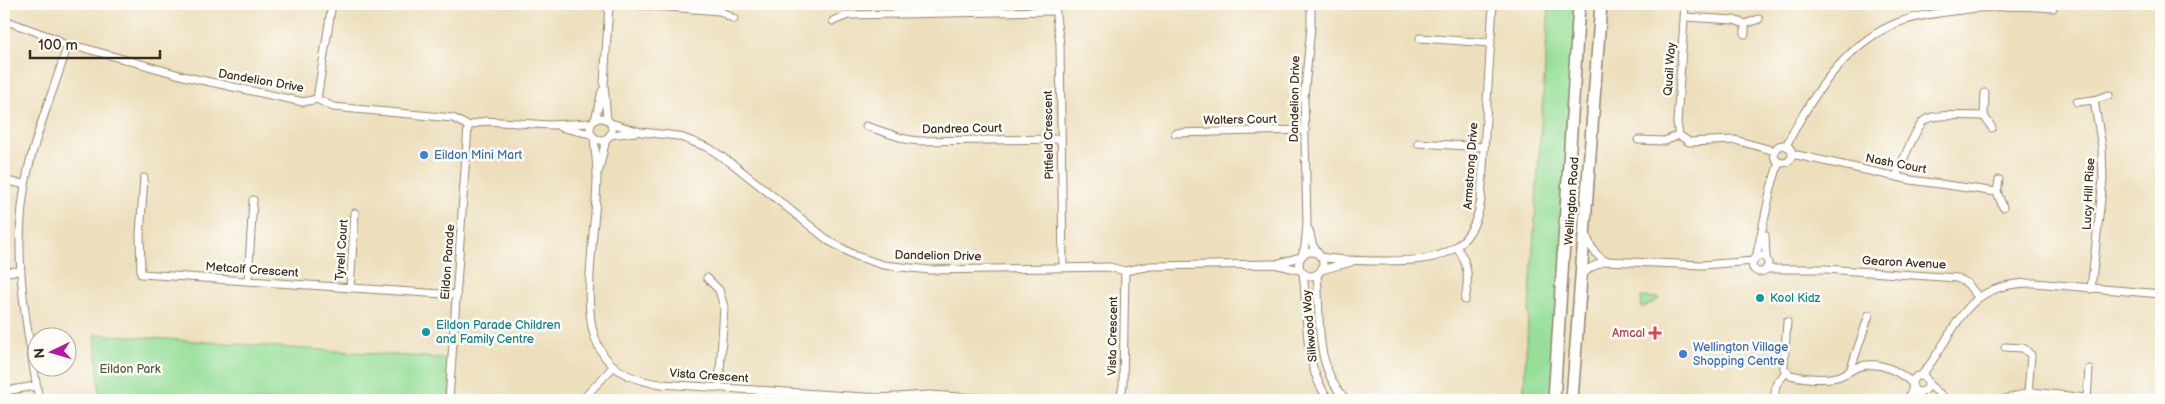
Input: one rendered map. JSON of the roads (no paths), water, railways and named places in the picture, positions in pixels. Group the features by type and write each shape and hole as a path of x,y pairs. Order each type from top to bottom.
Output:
{"main road":[{"name":"Wellington Road","path":"1554,400 1580,4"},
{"name":"Wellington Road","path":"1572,399 1579,278 1601,4"}],"street":[{"path":"317,99 332,4"},
{"path":"550,125 592,136 600,140 608,137 612,129 609,122 604,84 609,4"},
{"path":"629,4 720,11 734,19"},
{"name":"Dandelion Drive","path":"609,122 641,132 678,136 709,148 734,165 829,241 868,261 893,267 916,269 1109,267 1125,271 1150,266 1274,264 1301,256 1305,246 1307,224 1305,83 1311,27 1311,4"},
{"name":"Armstrong Drive","path":"1320,256 1354,261 1419,260 1440,256 1457,247 1468,236 1479,214 1493,4"},
{"name":"Quail Way","path":"1679,135 1677,123 1685,4"},
{"path":"1786,146 1796,126 1830,77 1865,42 1884,29 1922,16 1976,9 2014,6 2053,8"},
{"path":"833,21 848,15 1056,7"},
{"name":"Pitfield Crescent","path":"1056,7 1060,44 1063,267"},
{"path":"1684,17 1734,20 1746,24 1759,19"},
{"name":"Dandelion Drive","path":"4,20 56,39 66,47 84,48 128,62 240,90 303,102 317,99 333,106 452,118 468,126"},
{"path":"1745,34 1746,24"},
{"path":"1420,38 1491,42"},
{"path":"39,400 19,271 20,230 25,184 31,156 66,47"},
{"path":"592,136 593,121 604,84"},
{"path":"1985,93 1984,116 1992,128"},
{"path":"2076,102 2094,100 2109,94"},
{"name":"Lucy Hill Rise","path":"2092,289 2104,174 2101,137 2094,100"},
{"path":"1896,176 1919,128 1926,119 1934,117 1984,116"},
{"path":"468,126 485,121 550,125 593,121 601,118 609,122"},
{"name":"Eildon Parade","path":"449,400 468,126"},
{"name":"Dandrea Court","path":"866,126 905,140 918,142 1060,139"},
{"name":"Walters Court","path":"1175,133 1305,130"},
{"name":"Dandelion Drive","path":"608,137 641,132"},
{"path":"1638,140 1665,141 1679,135 1689,142 1735,140 1775,151"},
{"name":"Vista Crescent","path":"592,136 597,176 589,291 589,319 593,336 599,348 614,366 646,382 879,398 930,395 1005,400"},
{"name":"Vista Crescent","path":"597,176 608,137"},
{"path":"1418,143 1484,147"},
{"path":"1779,146 1786,146 1792,154 1788,162 1779,162 1775,158 1775,151 1779,146"},
{"name":"Nash Court","path":"1792,154 1896,176 1997,192"},
{"path":"1755,262 1779,162"},
{"name":"Metcalf Crescent","path":"144,178 140,234 141,274 457,295"},
{"path":"4,180 25,184"},
{"path":"1999,180 1997,192 2003,206"},
{"path":"248,281 254,200"},
{"name":"Tyrell Court","path":"350,288 355,213"},
{"name":"Dandelion Drive","path":"1307,224 1313,246 1320,256"},
{"path":"1764,227 1766,269"},
{"path":"1584,228 1591,247 1605,261"},
{"path":"1457,247 1468,268 1469,280 1465,300"},
{"path":"1309,252 1320,256 1323,264 1319,272 1310,276 1302,272 1298,264 1301,256 1309,252"},
{"path":"1579,278 1590,268 1605,261 1702,265 1755,262 1761,256 1766,260"},
{"name":"Gearon Avenue","path":"1766,260 1784,268"},
{"name":"Armstrong Drive","path":"1319,272 1354,261"},
{"name":"Gearon Avenue","path":"1755,262 1760,272 1766,269 1784,268 1957,278 1967,283 1978,297"},
{"name":"Dandelion Drive","path":"1274,264 1302,272"},
{"path":"4,272 19,271"},
{"name":"Vista Crescent","path":"1120,400 1123,385 1125,271"},
{"name":"Silkwood Way","path":"1302,272 1310,358 1318,383 1329,400"},
{"name":"Silkwood Way","path":"1319,272 1322,351 1330,378 1346,400"},
{"path":"707,278 720,290 724,307 719,388"},
{"path":"1908,400 1916,381 1933,361 1964,312 1978,297 1999,287 2024,283 2161,294"},
{"path":"1850,371 1869,316"},
{"path":"1787,322 1784,364 1786,372 1792,376 1828,378 1840,376 1863,366 1882,366 1916,381 1947,400"},
{"path":"2005,347 2023,348 2029,352 2031,359 2028,393"},
{"path":"1914,400 1925,387 1933,361"},
{"path":"582,400 614,366"},
{"path":"2001,400 2028,393 2087,399 2089,369"},
{"path":"1774,400 1776,385 1786,372"},
{"path":"1318,383 1330,378"},
{"path":"1916,381 1916,391 1925,387"},
{"path":"4,391 36,386"}],"place":[{"name":"Eildon Mini Mart","path":"424,155"},
{"name":"Kool Kidz","path":"1760,298"},
{"name":"Eildon Parade Children and Family Centre","path":"426,332"},
{"name":"Amcal","path":"1655,333"},
{"name":"Wellington Village Shopping Centre","path":"1683,354"}],"park label":[{"name":"Eildon Park","path":"130,369"}]}
